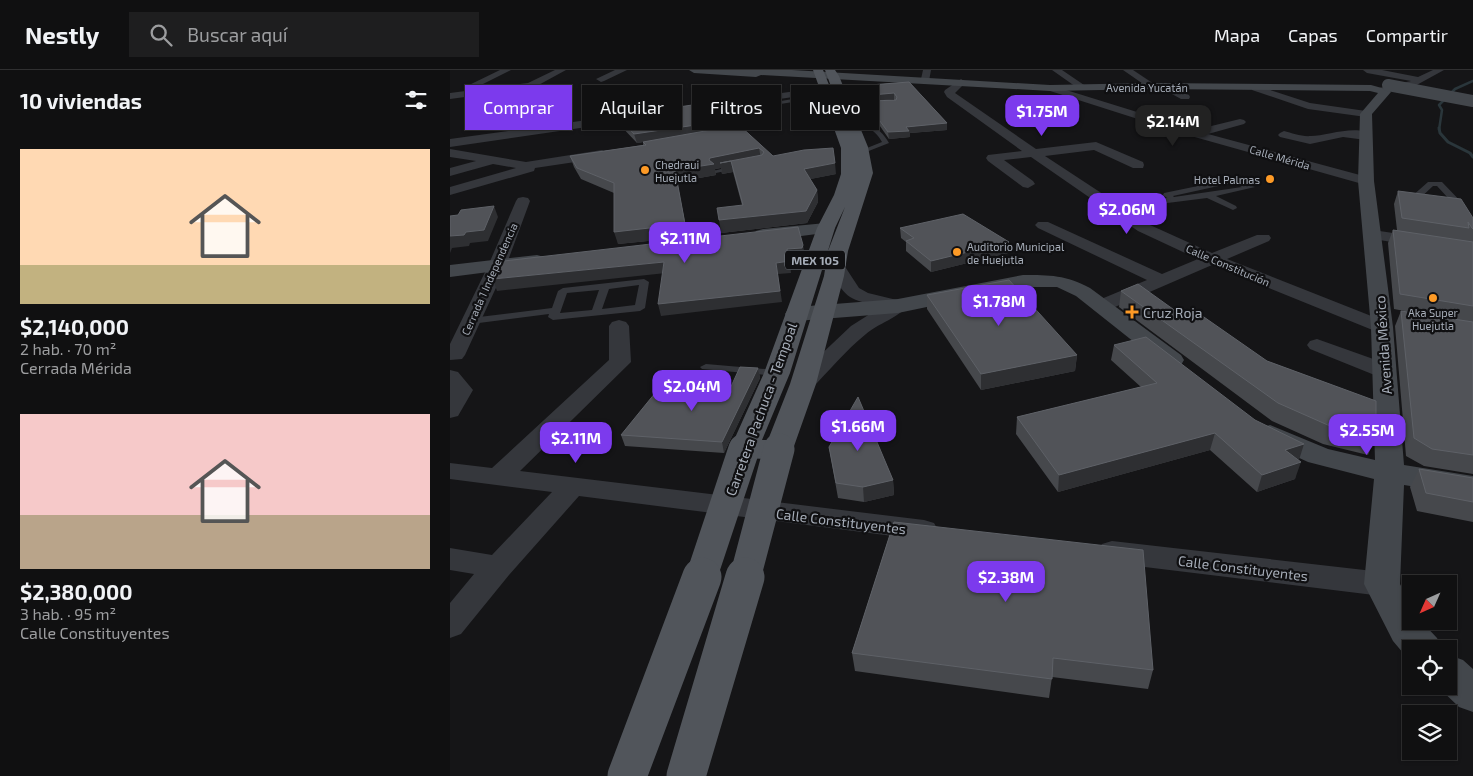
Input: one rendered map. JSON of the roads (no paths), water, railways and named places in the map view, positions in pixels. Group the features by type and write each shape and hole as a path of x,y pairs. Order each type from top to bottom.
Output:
{"main road":[{"name":"Carretera Pachuca - Tempoal","path":"686,776 738,607 761,526 779,450 804,384 836,266 838,250 865,173 865,161 846,143 843,130"},
{"name":"Carretera Pachuca - Tempoal","path":"627,776 694,601 744,448 777,373 826,228 847,180 850,163 856,154"},
{"path":"744,448 779,450"},
{"path":"694,601 738,607"}],"street":[{"path":"450,96 507,70"},
{"path":"450,96 530,86 562,70"},
{"path":"601,79 623,70"},
{"name":"Avenida Yucatán","path":"694,70 749,71 812,85"},
{"path":"1056,70 1082,87"},
{"path":"1127,70 1157,86 1185,97"},
{"path":"1377,84 1422,80 1440,70"},
{"name":"Avenida Yucatán","path":"865,85 926,75 960,82 1050,88 1157,86 1255,88 1377,84"},
{"path":"1157,86 1196,75"},
{"path":"1341,76 1473,101"},
{"path":"1377,84 1422,80"},
{"name":"Calle Constitución","path":"960,82 949,92 950,95 1112,208 1144,228 1211,259 1388,320"},
{"path":"1255,88 1308,106 1366,114 1377,84"},
{"name":"Calle Mérida","path":"1050,88 1195,134 1366,181"},
{"path":"451,144 791,96"},
{"name":"Avenida México","path":"1366,114 1366,181 1373,235 1388,320 1385,371 1390,472 1382,584"},
{"path":"1158,135 1195,134 1240,122"},
{"path":"1284,136 1310,140 1343,134 1366,136"},
{"path":"451,144 464,155 529,166"},
{"path":"1028,184 992,158 1096,146 1138,165"},
{"path":"571,147 589,156"},
{"path":"450,191 529,166 618,151"},
{"path":"450,172 494,160"},
{"name":"Cerrada 1 Independencia","path":"452,366 471,321 498,266 523,201"},
{"path":"1463,209 1472,222"},
{"path":"1043,224 1160,280"},
{"path":"749,237 826,228"},
{"path":"1373,235 1473,250"},
{"path":"1101,306 1263,238"},
{"path":"450,271 556,259"},
{"path":"836,266 849,290 856,295 898,306"},
{"path":"796,314 898,306 971,290 1040,280 1068,284 1101,306 1193,376"},
{"path":"804,384 858,330 873,319 898,306"},
{"path":"498,476 620,362 619,326"},
{"path":"1318,345 1385,371"},
{"path":"450,411 462,390 452,366"},
{"path":"1254,424 1289,445 1322,457 1355,466 1473,486"},
{"name":"Calle Constituyentes","path":"450,471 574,485 696,503 945,533"},
{"path":"450,625 498,567 574,485"},
{"name":"Calle Constituyentes","path":"1084,549 1382,584"},
{"path":"450,559 498,567"},
{"path":"1382,584 1414,640"},
{"path":"1457,679 1473,694"}],"lane":[{"path":"879,99 894,102"},
{"path":"856,154 886,143 878,130"},
{"path":"716,171 743,166"},
{"path":"1112,208 1173,200 1208,195 1251,187 1232,181 1167,195 1173,200"},
{"path":"1414,199 1431,184 1439,184 1463,209"},
{"path":"1208,195 1232,208"},
{"path":"644,282 640,308 553,318 563,290 605,286 644,282"},
{"path":"596,313 605,286"},
{"path":"471,321 556,310"},
{"path":"706,367 777,373"}],"waterway":[{"path":"1439,129 1442,110 1439,105 1455,89 1473,81"},
{"path":"1439,129 1440,133 1448,142 1470,153 1473,157"}],"place":[{"name":"Chedraui Huejutla","path":"645,170"},
{"name":"Hotel Palmas","path":"1270,179"},
{"name":"Auditorio Municipal de Huejutla","path":"957,252"},
{"name":"Aka Super Huejutla","path":"1433,298"},
{"name":"Cruz Roja","path":"1132,312"}]}
